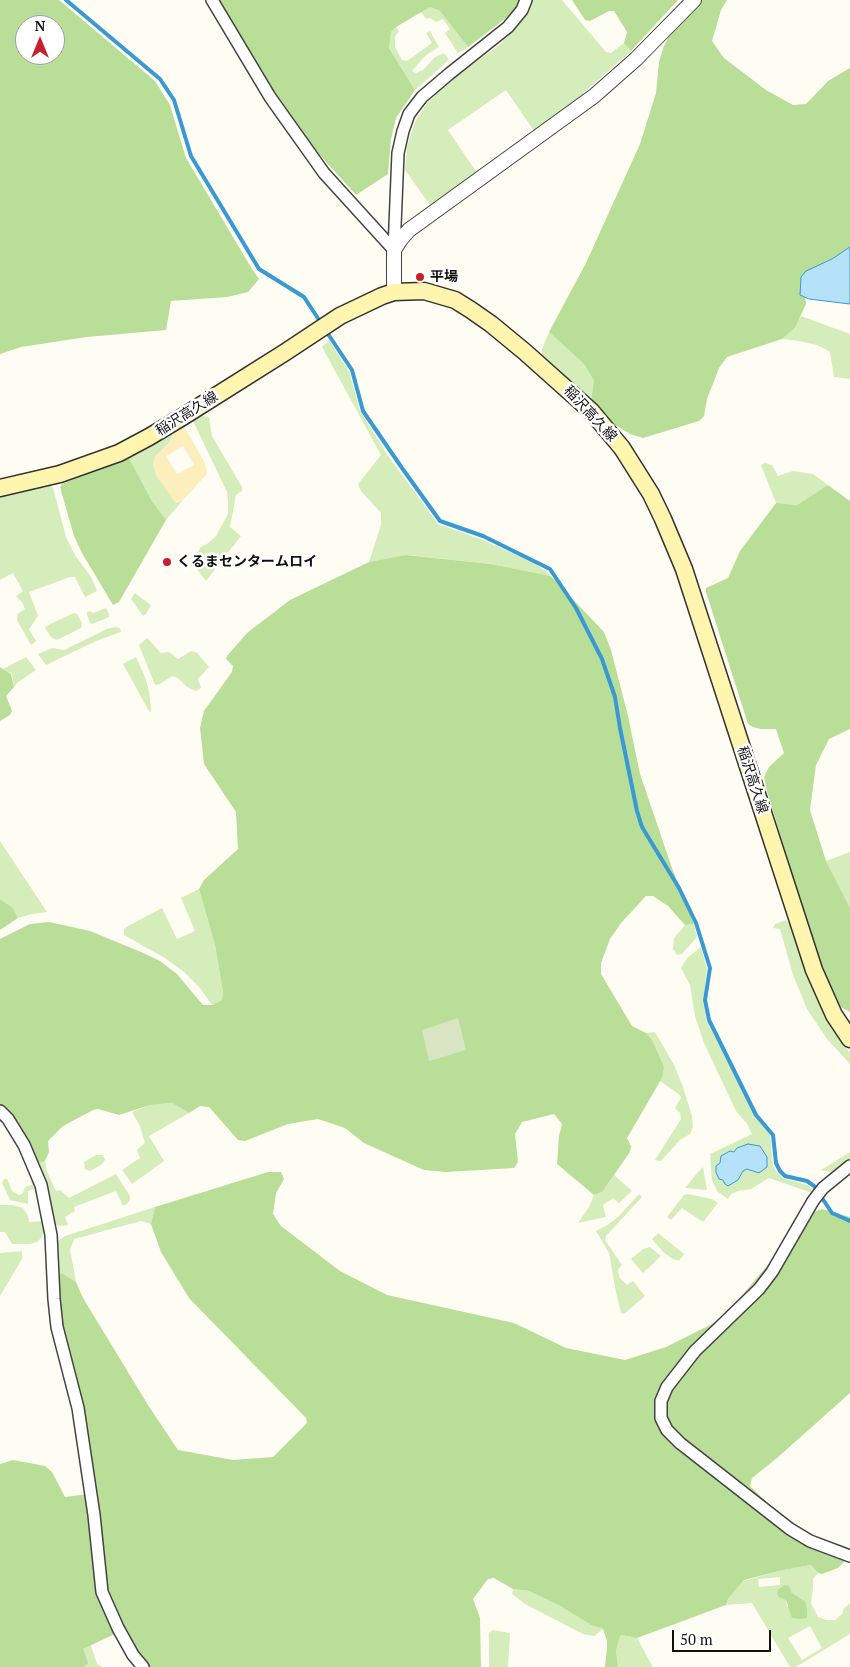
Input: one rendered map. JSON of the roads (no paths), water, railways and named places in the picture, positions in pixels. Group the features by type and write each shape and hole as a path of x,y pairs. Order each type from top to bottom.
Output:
{"main road":[{"name":"稲沢高久線","path":"0,488 60,474 119,454 184,416 340,316 367,302 394,292 424,291 455,300 491,324 591,411 622,448 663,519 684,569 814,970 834,1015 850,1039"}],"street":[{"path":"212,0 270,97 324,173 394,250"},
{"path":"394,292 398,152 409,114 422,97 508,28 522,10 526,0"},
{"path":"394,250 400,239 409,230 594,96 636,59 694,0"},
{"path":"0,1111 8,1119 24,1145 41,1185 51,1235 57,1328 78,1408 94,1515 102,1592 118,1628 133,1655 143,1667"},
{"path":"850,1166 823,1188 813,1201 772,1272 759,1289 695,1351 667,1387 661,1401 661,1418 667,1430 680,1443 790,1530 810,1541 850,1556"}],"water":[{"path":"850,247 850,304 809,299 800,295 801,277 806,271 832,259"},
{"path":"748,1144 760,1146 767,1157 767,1167 759,1173 747,1169 743,1171 738,1180 728,1186 723,1180 719,1179 716,1166 720,1163 721,1156 730,1151 734,1152 737,1148"}],"waterway":[{"path":"66,0 160,79 174,100 191,156 259,269 304,297 321,323"},
{"path":"326,331 352,370 363,411 440,521 483,536 550,569 576,608 602,659 615,697 637,811 642,827 679,888 696,923 710,968 705,1000 709,1020 756,1115 773,1135 776,1163 780,1171 785,1176 807,1181 814,1186 832,1213 850,1221"}],"place":[{"name":"平場","path":"420,277"},
{"name":"くるまセンタームロイ","path":"167,562"}]}
